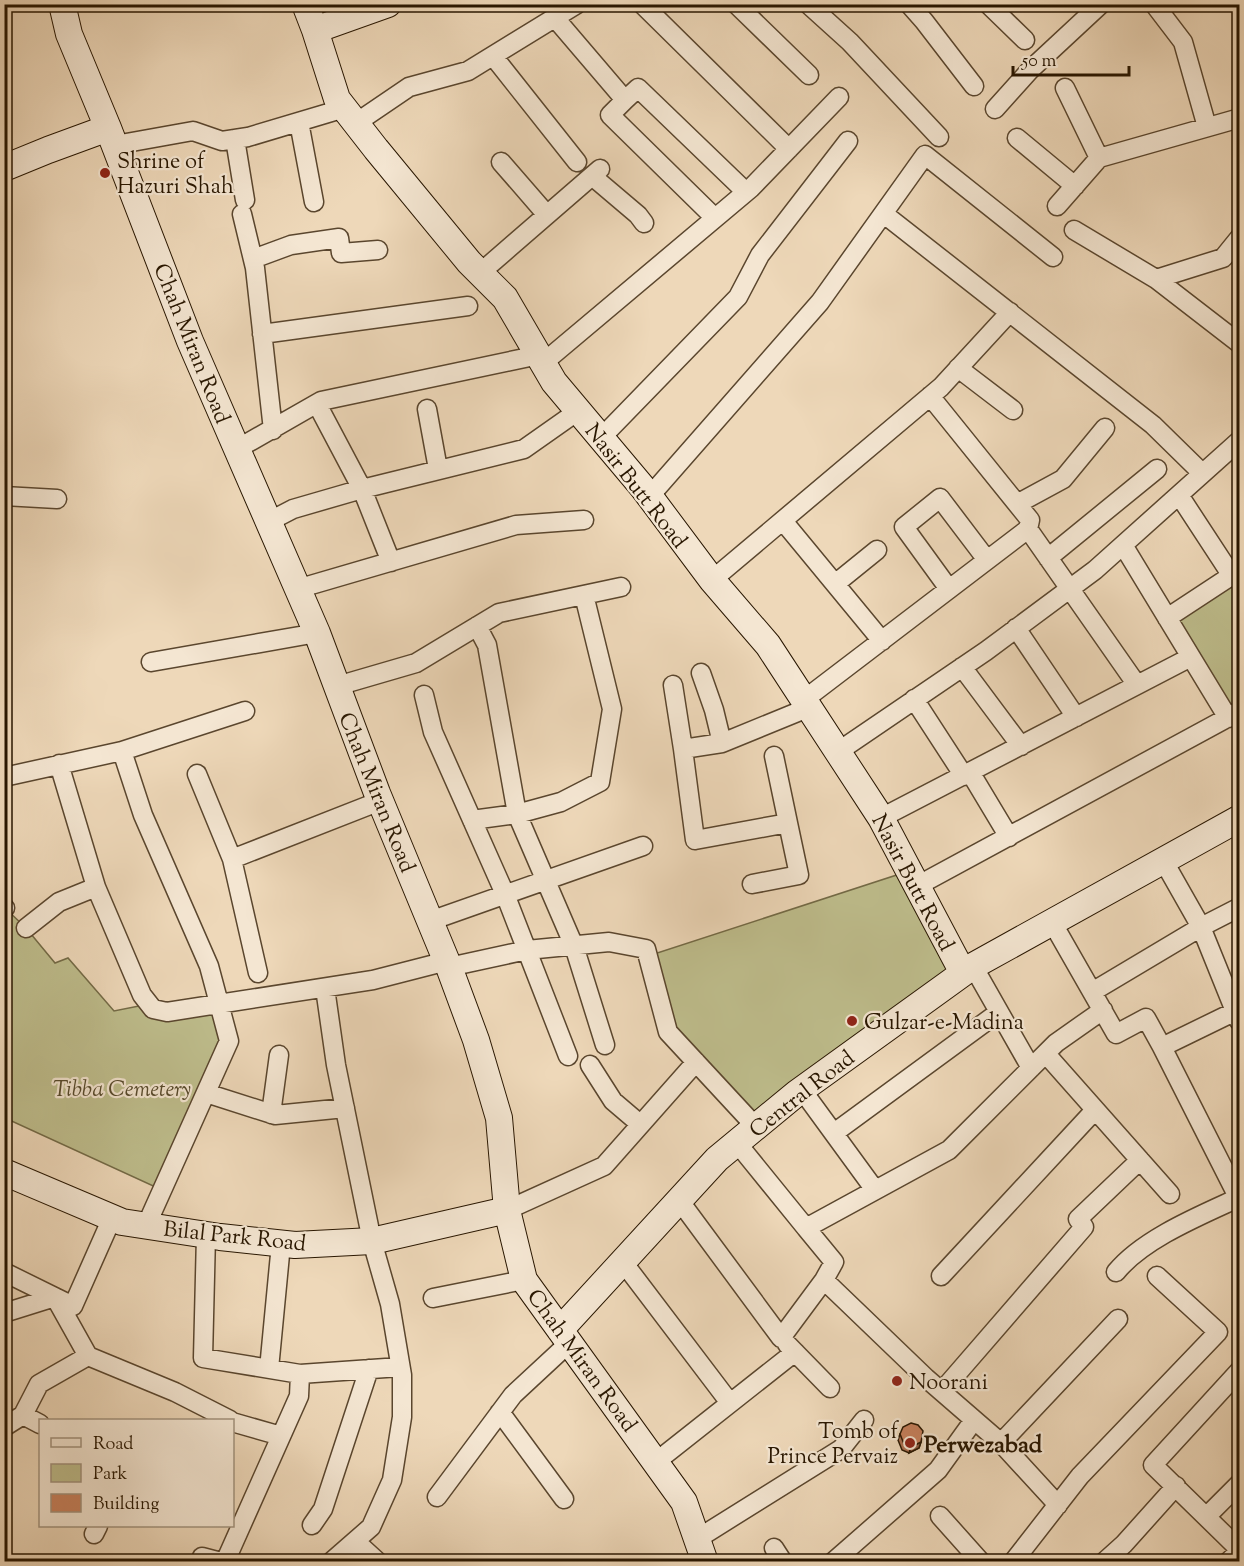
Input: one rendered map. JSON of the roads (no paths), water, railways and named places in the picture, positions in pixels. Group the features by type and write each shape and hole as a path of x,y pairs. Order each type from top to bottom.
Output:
{"street":[{"name":"Chah Miran Road","path":"62,4 69,34 112,137 190,341 317,633 380,801 448,964 476,1040 499,1118 507,1210 524,1280 657,1461 684,1502 701,1550"},
{"name":"Nasir Butt Road","path":"305,4 337,99 480,273 505,298 554,382 649,497 712,580 768,645 881,818 917,886 968,970"},
{"path":"315,30 388,4"},
{"path":"4,168 48,150 112,137 193,131 222,141 299,122 350,116 409,87 468,71 577,4"},
{"path":"642,4 789,149"},
{"path":"736,4 809,75"},
{"path":"808,4 850,42 939,137"},
{"path":"909,4 974,86"},
{"path":"988,4 1025,40"},
{"path":"995,109 1030,70 1101,4"},
{"path":"1154,4 1184,42 1207,127"},
{"path":"555,18 625,100"},
{"path":"493,56 577,162"},
{"path":"716,218 610,115 638,88 746,192"},
{"path":"1065,88 1099,158"},
{"path":"237,449 321,401 541,359 746,192 839,97"},
{"path":"1057,206 1099,158 1239,118"},
{"path":"299,122 314,202"},
{"path":"1017,138 1075,186"},
{"path":"235,139 243,207 253,259 273,430"},
{"path":"601,438 738,297 760,255 848,141"},
{"path":"649,497 820,302 926,155 1053,257"},
{"path":"501,162 547,215"},
{"path":"480,273 596,172 644,223"},
{"path":"884,213 1153,425 1202,473"},
{"path":"1074,230 1156,279 1239,344"},
{"path":"1156,279 1222,258 1239,237"},
{"path":"253,259 291,245 339,238 341,254 378,250"},
{"path":"262,334 468,306"},
{"path":"712,580 930,396 1010,312"},
{"path":"958,368 1013,410"},
{"path":"930,396 1030,520 1029,529 1137,686"},
{"path":"317,404 362,489 391,562"},
{"path":"427,409 438,470"},
{"path":"268,522 293,509 362,489 524,449 578,411"},
{"path":"1017,504 1064,479 1105,428"},
{"path":"838,751 962,667 1095,570 1202,473 1237,448"},
{"path":"1048,558 1157,469"},
{"path":"1167,618 1236,573 1179,495"},
{"path":"4,496 57,499"},
{"path":"949,590 904,527 940,498 987,560"},
{"path":"297,589 516,525 584,520"},
{"path":"783,521 882,641"},
{"path":"683,749 722,743 807,703 882,641 1029,529"},
{"path":"917,886 1234,714 1191,657 1123,545"},
{"path":"835,584 877,550"},
{"path":"337,686 416,663 499,613 621,587"},
{"path":"472,820 517,813 561,802 600,782 612,709 584,595"},
{"path":"477,626 487,645 517,813 574,946 606,1045"},
{"path":"1016,628 1076,717"},
{"path":"151,662 317,633"},
{"path":"881,818 1191,657"},
{"path":"962,667 1021,746"},
{"path":"701,673 714,710 722,743"},
{"path":"674,685 695,840 788,823"},
{"path":"424,695 433,732 505,894 568,1056"},
{"path":"914,699 1009,837"},
{"path":"4,777 122,751 245,711"},
{"path":"122,751 143,814 209,966 229,1041 146,1226"},
{"path":"752,884 799,875 774,756"},
{"path":"59,764 96,887 142,995 153,1010 167,1012 325,988 527,950 609,942 646,949 668,1032 696,1062 807,1228 834,1262 824,1280 781,1338"},
{"path":"197,774 232,859 258,973"},
{"path":"232,859 380,801"},
{"name":"Central Road","path":"564,1337 622,1262 717,1159 801,1089 968,970 1239,818"},
{"path":"430,921 643,846"},
{"path":"1162,1047 1238,1015 1201,927 1163,860"},
{"path":"26,928 59,902 96,887"},
{"path":"1092,992 1239,907"},
{"path":"1052,922 1116,1034 1146,1018 1239,1200 1179,1226 1125,1262 1116,1272"},
{"path":"968,970 999,1012 1031,1068"},
{"path":"325,988 336,1065 372,1241 390,1304 400,1367 402,1417 392,1480 371,1527 331,1562"},
{"path":"807,1228 949,1150 1056,1043 1103,1010"},
{"path":"834,1133 999,1012"},
{"path":"1046,1054 1170,1194"},
{"path":"271,1114 279,1055"},
{"path":"507,1210 604,1166 696,1062"},
{"path":"590,1065 613,1101 640,1124"},
{"path":"801,1089 875,1190"},
{"path":"206,1093 275,1115 345,1108"},
{"path":"941,1276 1095,1110"},
{"path":"942,1392 1084,1227 1078,1219 1140,1161"},
{"name":"Bilal Park Road","path":"4,1172 122,1222 281,1244 372,1241 507,1210"},
{"path":"679,1200 781,1338 830,1388"},
{"path":"4,1272 73,1306 112,1218"},
{"path":"206,1235 203,1358 300,1374 400,1367"},
{"path":"268,1369 281,1244"},
{"path":"622,1262 729,1403"},
{"path":"1013,1562 1080,1476 1218,1332 1157,1276"},
{"path":"433,1298 524,1280"},
{"path":"824,1280 942,1392 1000,1443 1058,1505"},
{"path":"4,1313 55,1297"},
{"path":"55,1297 88,1356 175,1392 227,1419"},
{"path":"1000,1443 1118,1319"},
{"path":"437,1497 513,1395 564,1337"},
{"path":"657,1461 795,1352"},
{"path":"4,1427 23,1415 39,1384 88,1356"},
{"path":"312,1525 323,1509 369,1369"},
{"path":"1235,1556 1207,1516 1153,1465 1239,1370"},
{"path":"200,1562 202,1557 223,1562 240,1508 281,1436 299,1396 300,1374"},
{"path":"500,1412 564,1499"},
{"path":"23,1415 39,1423"},
{"path":"701,1550 841,1449 864,1420"},
{"path":"833,1562 938,1470 974,1420"},
{"path":"234,1422 281,1436"},
{"path":"1207,1516 1239,1483"},
{"path":"1104,1562 1124,1544 1176,1486"},
{"path":"940,1516 981,1562"},
{"path":"355,1541 378,1562"}],"place":[{"name":"Shrine of Hazuri Shah","path":"105,173"},
{"name":"Gulzar-e-Madina","path":"852,1021"},
{"name":"Noorani","path":"897,1381"},
{"name":"Tomb of Prince Pervaiz","path":"910,1443"}],"district":[{"name":"Perwezabad","path":"983,1444"}],"park label":[{"name":"Tibba Cemetery","path":"122,1088"}]}
